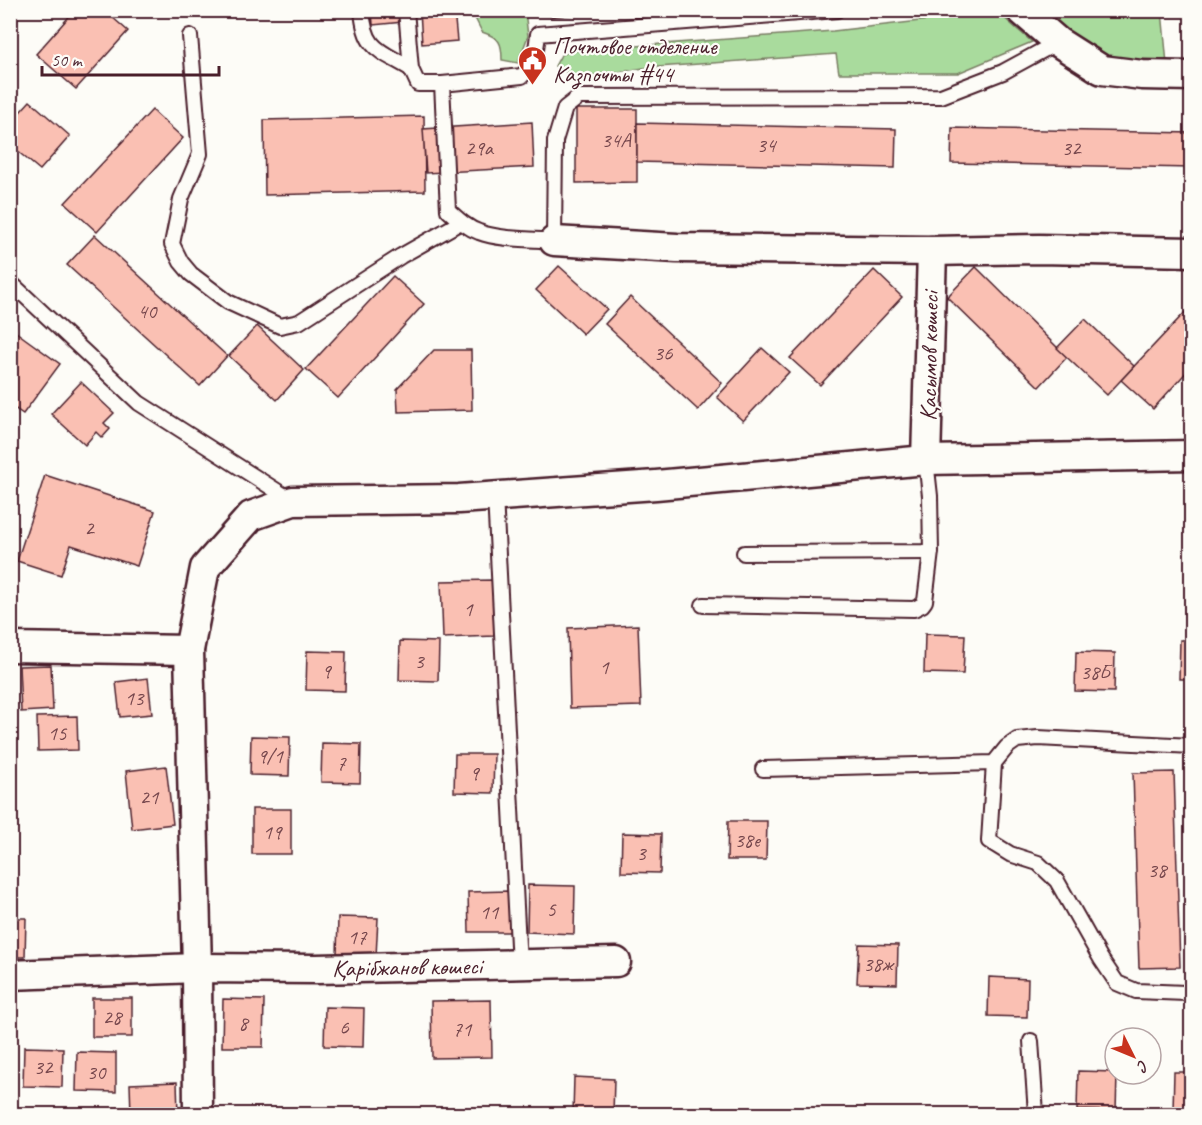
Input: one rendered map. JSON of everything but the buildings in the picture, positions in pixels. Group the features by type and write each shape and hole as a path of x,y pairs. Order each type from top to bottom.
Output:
{"street":[{"path":"1021,10 1058,42 1102,70 1142,75 1191,76"},
{"path":"554,241 677,248 932,251 1039,249 1191,252"},
{"name":"Қасымов көшесі","path":"926,460 932,251"},
{"path":"198,1114 197,968 189,650 206,568 251,516 293,501 459,499 926,460 1191,455"},
{"path":"10,647 189,650"},
{"name":"Қарібжанов көшесі","path":"10,975 197,968 317,969 616,962"}],"lane":[{"path":"362,10 363,26 368,39 378,50 411,69"},
{"path":"406,10 411,69 418,84 442,84 522,76 531,67 538,34 837,10"},
{"path":"190,36 200,154 181,199 172,244 181,262 191,274 228,302 280,326 299,322 401,256 461,222"},
{"path":"442,84 448,210 461,222 479,232 497,236 554,241 555,141 565,108 579,97 941,96 1003,72 1058,42"},
{"path":"10,282 139,403 293,501"},
{"path":"703,605 915,609 922,605 925,601 931,552 930,496 926,460"},
{"path":"495,496 519,965"},
{"path":"744,553 931,552"},
{"path":"1191,746 1038,738 1017,740 1007,747 994,763 989,841 1010,854 1038,863 1057,881 1117,983 1136,991 1186,993 1191,988"},
{"path":"763,769 994,763"},
{"path":"1031,1041 1036,1114"}],"green space":[{"path":"474,11 525,11 528,36 518,63 502,60 499,42 493,36 482,32"},
{"path":"1039,11 1162,11 1167,64 1103,59"},
{"path":"990,13 1002,16 1032,42 958,73 839,73 836,54 644,68 576,78 555,66 561,55 570,51 833,31"}],"place":[{"name":"Почтовое отделение Казпочты #44","path":"532,86"}]}
